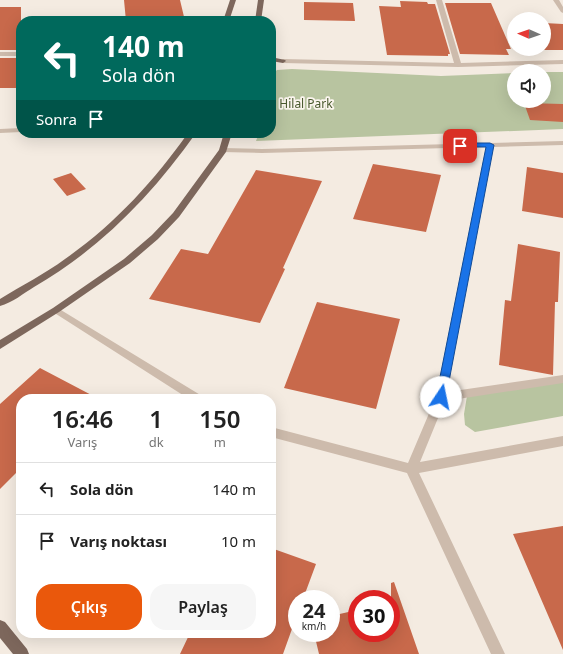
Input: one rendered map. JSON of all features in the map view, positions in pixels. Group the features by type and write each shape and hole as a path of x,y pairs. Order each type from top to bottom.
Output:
{"main road":[{"path":"228,16 233,0"},
{"path":"259,16 261,0"},
{"path":"276,60 283,61"},
{"path":"276,62 283,61"},
{"path":"0,303 68,262 109,228 137,202 175,159 189,138"},
{"path":"0,345 56,310 127,261 155,237 176,215 222,150 226,138"},
{"path":"0,626 22,654"}],"street":[{"path":"439,0 458,65"},
{"path":"556,0 563,11"},
{"path":"0,54 16,54"},
{"path":"283,61 458,65 563,62"},
{"path":"0,131 16,130"},
{"path":"222,150 262,151 563,142"},
{"path":"490,145 441,397 411,469 498,654"},
{"path":"56,310 190,394"},
{"path":"441,397 563,379"},
{"path":"276,433 411,469 563,441"}],"green space":[{"name":"Hilal Park","path":"292,69 441,76 507,73 507,108 551,108 551,72 563,72 563,129 256,141 257,138 276,138 276,71"},
{"path":"563,376 563,416 475,432 465,425 464,414 467,396"}],"building":[{"path":"124,0 180,0 184,16 126,16"},
{"path":"400,1 427,2 428,4 435,4 450,54 448,54 448,56 387,55 379,6 401,7"},
{"path":"304,2 353,3 355,21 304,20"},
{"path":"445,3 491,3 507,40 507,55 460,54"},
{"path":"0,7 21,7 21,16 16,16 16,50 0,50"},
{"path":"551,23 563,24 563,50 551,50"},
{"path":"0,58 16,58 16,88 0,88"},
{"path":"551,104 563,104 563,122 530,120 526,108 551,108"},
{"path":"373,164 441,175 426,232 353,219"},
{"path":"527,167 563,173 563,218 522,211"},
{"path":"256,170 322,181 283,268 285,269 260,323 149,299 181,249 208,254"},
{"path":"71,173 86,189 67,196 53,179"},
{"path":"518,244 560,252 558,302 555,302 553,375 499,365 505,300 511,301"},
{"path":"317,302 400,319 376,409 284,388"},
{"path":"40,368 89,394 16,394 16,473 0,489 0,404"},
{"path":"563,526 563,650 513,534"},
{"path":"276,550 316,564 306,590 288,590 288,640 283,654 180,654 188,638 276,638"},
{"path":"394,582 397,590 391,590 391,583"},
{"path":"400,599 419,654 319,654 316,642 340,642 340,614 348,612 348,642 400,642"}],"route":[{"path":"441,397 490,145 460,146"}]}
